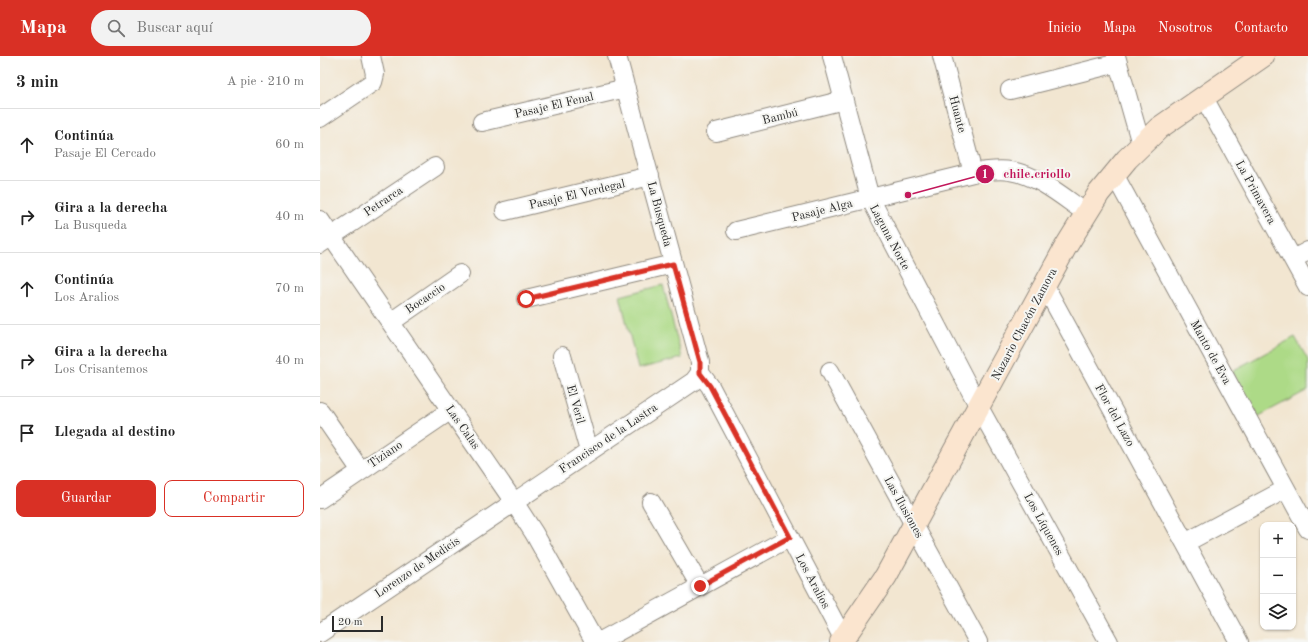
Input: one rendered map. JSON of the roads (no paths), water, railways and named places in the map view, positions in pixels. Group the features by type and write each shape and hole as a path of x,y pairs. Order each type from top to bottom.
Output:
{"street":[{"path":"320,118 370,84 375,78 371,56"},
{"name":"La Busqueda","path":"617,56 700,362 700,373"},
{"name":"Laguna Norte","path":"832,56 870,198 979,407"},
{"name":"Huante","path":"942,56 973,173"},
{"name":"Nazario Chacón Zamora","path":"843,641 886,576 1086,212 1114,174 1141,144 1159,128 1203,96 1263,56"},
{"path":"1010,90 1117,60 1141,144"},
{"name":"Pasaje El Fenal","path":"482,122 626,88"},
{"name":"La Primavera","path":"1203,96 1300,255 1308,287"},
{"name":"Bambú","path":"716,132 844,100"},
{"name":"Petrarca","path":"326,240 435,166"},
{"name":"Pasaje Alga","path":"736,231 973,173 998,170 1023,174 1038,181 1086,212"},
{"name":"Manto de Eva","path":"1114,174 1308,529"},
{"name":"Pasaje El Verdegal","path":"505,211 650,176"},
{"name":"Las Calas","path":"320,220 326,240 390,322 514,502 534,533 595,642"},
{"path":"526,299 673,264"},
{"name":"Bocaccio","path":"390,322 460,274"},
{"name":"Flor del Lazo","path":"1045,286 1239,642"},
{"name":"El Veril","path":"562,356 589,451"},
{"name":"Las Ilusiones","path":"830,371 978,642"},
{"name":"Francisco de la Lastra","path":"514,502 694,381 700,373"},
{"name":"Los Aralios","path":"700,373 710,386 843,641"},
{"name":"Los Líquenes","path":"979,407 1109,642"},
{"name":"Tiziano","path":"320,499 451,410"},
{"path":"320,411 361,471"},
{"path":"1185,543 1286,488"},
{"name":"Lorenzo de Medicis","path":"320,633 514,502"},
{"path":"651,502 700,586"},
{"path":"599,642 790,537"}],"place":[{"name":"chile.criollo","path":"908,195"}]}
